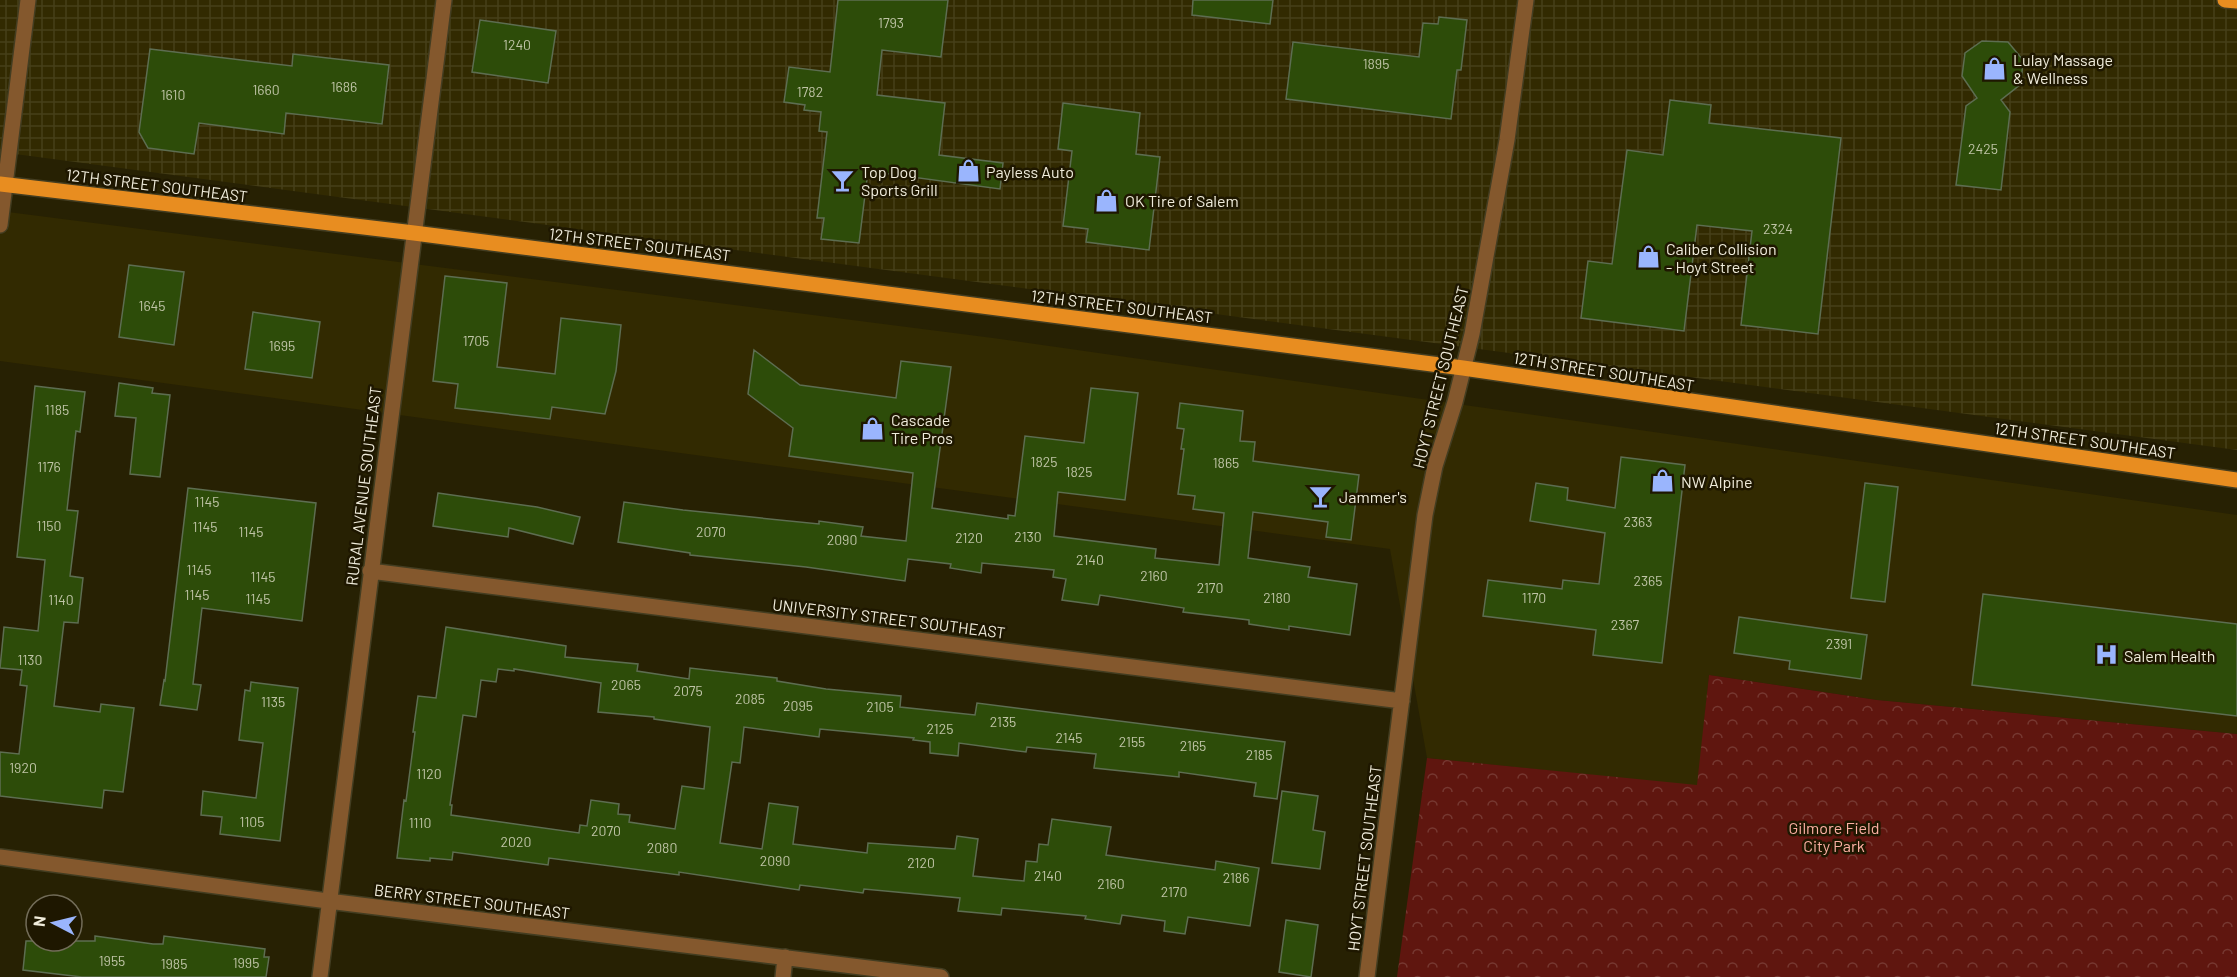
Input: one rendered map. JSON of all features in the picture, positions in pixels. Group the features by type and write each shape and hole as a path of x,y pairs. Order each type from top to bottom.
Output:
{"main road":[{"path":"2225,0 2237,2"},
{"name":"12TH STREET SOUTHEAST","path":"3,184 414,233 1463,368 2237,480"}],"street":[{"path":"0,225 3,184 28,0"},
{"name":"RURAL AVENUE SOUTHEAST","path":"320,977 444,0"},
{"name":"HOYT STREET SOUTHEAST","path":"1367,977 1425,515 1435,466 1463,368 1492,226 1518,69 1526,0"},
{"name":"UNIVERSITY STREET SOUTHEAST","path":"370,571 1402,701"},
{"name":"BERRY STREET SOUTHEAST","path":"0,857 328,901 941,977"},
{"path":"783,977 785,957"}],"shaded area":[{"path":"0,0 2237,0 2237,450 0,152"},
{"path":"0,211 993,338 2237,515 2237,734 1877,700 1709,675 1698,786 1427,758 1390,549 0,361"}],"green space":[{"name":"Gilmore Field City Park","path":"1709,675 1877,700 2237,734 2237,977 1397,977 1427,758 1697,785"}],"building":[{"path":"838,0 948,0 941,57 882,50 877,95 945,103 939,155 1003,163 1000,189 868,171 859,243 821,239 824,218 817,218 827,132 819,131 821,112 804,110 805,105 784,102 789,67 830,72"},
{"path":"1193,0 1273,0 1270,24 1192,15"},
{"path":"1439,17 1467,20 1461,70 1457,70 1451,119 1286,99 1293,42 1419,57 1423,23 1438,24"},
{"path":"480,20 556,31 548,83 472,72"},
{"path":"1982,41 2008,42 2023,60 2021,84 2001,100 2010,112 2001,190 1956,185 1966,106 1977,98 1962,76 1965,53"},
{"path":"150,49 292,66 293,54 389,65 382,124 286,113 284,134 199,123 194,154 148,148 139,132"},
{"path":"1670,100 1711,105 1709,123 1841,138 1818,334 1741,325 1752,231 1697,225 1684,331 1581,318 1588,261 1612,264 1627,150 1663,155"},
{"path":"1063,103 1140,113 1136,154 1160,157 1149,250 1086,242 1088,229 1063,226 1072,151 1058,149"},
{"path":"129,265 184,272 174,345 119,337"},
{"path":"445,276 507,283 497,367 555,374 561,318 621,325 616,371 605,414 552,407 550,419 455,408 458,384 433,381"},
{"path":"253,312 320,322 312,378 245,369"},
{"path":"754,350 800,385 896,398 901,361 951,367 932,508 1008,519 1008,515 1015,516 1025,436 1084,443 1091,388 1138,393 1125,500 1058,492 1054,536 1156,549 1155,558 1219,565 1224,513 1193,509 1195,496 1178,494 1184,449 1181,449 1184,429 1177,428 1180,403 1243,411 1240,441 1255,442 1253,461 1359,475 1351,540 1326,537 1328,522 1253,512 1248,558 1310,567 1308,577 1357,584 1350,635 1289,626 1289,630 1249,624 1249,620 1183,612 1184,608 1100,595 1098,605 1062,600 1066,579 1053,577 1054,570 982,563 981,573 950,568 951,564 908,559 905,581 806,567 690,555 690,553 618,542 624,502 683,510 819,524 819,521 863,527 861,536 906,541 913,473 789,456 793,428 748,394"},
{"path":"119,383 153,388 152,393 170,395 160,477 130,474 136,418 115,416"},
{"path":"35,386 85,392 80,432 76,431 67,510 78,511 70,576 83,578 78,623 64,622 54,706 100,712 101,704 134,708 123,792 104,790 102,808 0,796 0,752 19,754 27,686 20,685 22,670 0,668 4,627 38,631 45,560 17,557"},
{"path":"1621,457 1685,465 1662,663 1593,655 1596,630 1483,616 1488,580 1562,589 1563,580 1599,584 1605,533 1530,521 1536,483 1568,488 1567,500 1615,508"},
{"path":"1865,483 1898,487 1885,602 1851,598"},
{"path":"188,488 316,503 302,621 202,608 193,684 201,685 197,710 160,705 165,681"},
{"path":"438,493 537,507 580,517 573,544 509,528 508,537 433,526"},
{"name":"Salem Health","path":"1983,594 2237,624 2237,716 1972,685"},
{"path":"1739,617 1867,635 1861,679 1789,669 1790,661 1734,653"},
{"path":"446,627 566,646 565,657 638,664 637,671 689,679 690,668 777,678 777,681 826,689 901,696 900,707 975,715 977,703 1285,742 1277,799 1254,796 1256,783 1179,772 1179,777 1094,768 1096,754 1027,747 1026,752 959,743 958,756 930,753 930,742 913,740 914,738 820,729 819,737 744,727 740,763 732,762 720,843 762,849 769,803 798,807 793,844 867,853 868,843 955,849 957,836 978,839 973,876 1024,881 1026,861 1037,862 1039,844 1048,845 1052,819 1111,827 1106,855 1215,870 1216,861 1259,868 1250,926 1188,917 1185,934 1164,931 1165,921 1122,915 1120,924 1085,919 1086,916 1002,908 1001,915 958,911 960,898 864,889 863,893 800,885 799,890 679,872 679,875 549,858 548,865 453,852 452,860 397,858 418,696 436,698","holes":["498,669 514,671 514,669 601,683 598,712 654,717 654,719 710,727 704,789 682,786 675,829 629,822 630,815 618,814 619,804 591,800 587,826 580,825 579,833 451,815 452,805 450,805 463,715 476,717 481,680 496,682"]},
{"path":"251,682 298,688 280,841 220,834 222,817 201,815 203,791 256,798 263,743 239,740 245,690 250,691"},
{"path":"1282,791 1318,796 1313,830 1325,832 1320,869 1272,863"},
{"path":"1286,920 1318,925 1311,977 1279,972"},
{"path":"95,936 163,944 164,936 265,949 264,957 269,957 266,977 82,977 23,970 25,953 84,953 84,941 95,941"}],"place":[{"name":"Lulay Massage & Wellness","path":"1995,68"},
{"name":"Payless Auto","path":"968,171"},
{"name":"Top Dog Sports Grill","path":"843,180"},
{"name":"OK Tire of Salem","path":"1107,200"},
{"name":"Caliber Collision - Hoyt Street","path":"1648,257"},
{"name":"Cascade Tire Pros","path":"873,428"},
{"name":"NW Alpine","path":"1663,481"},
{"name":"Jammer's","path":"1321,496"},
{"name":"Salem Health","path":"2106,655"}]}
